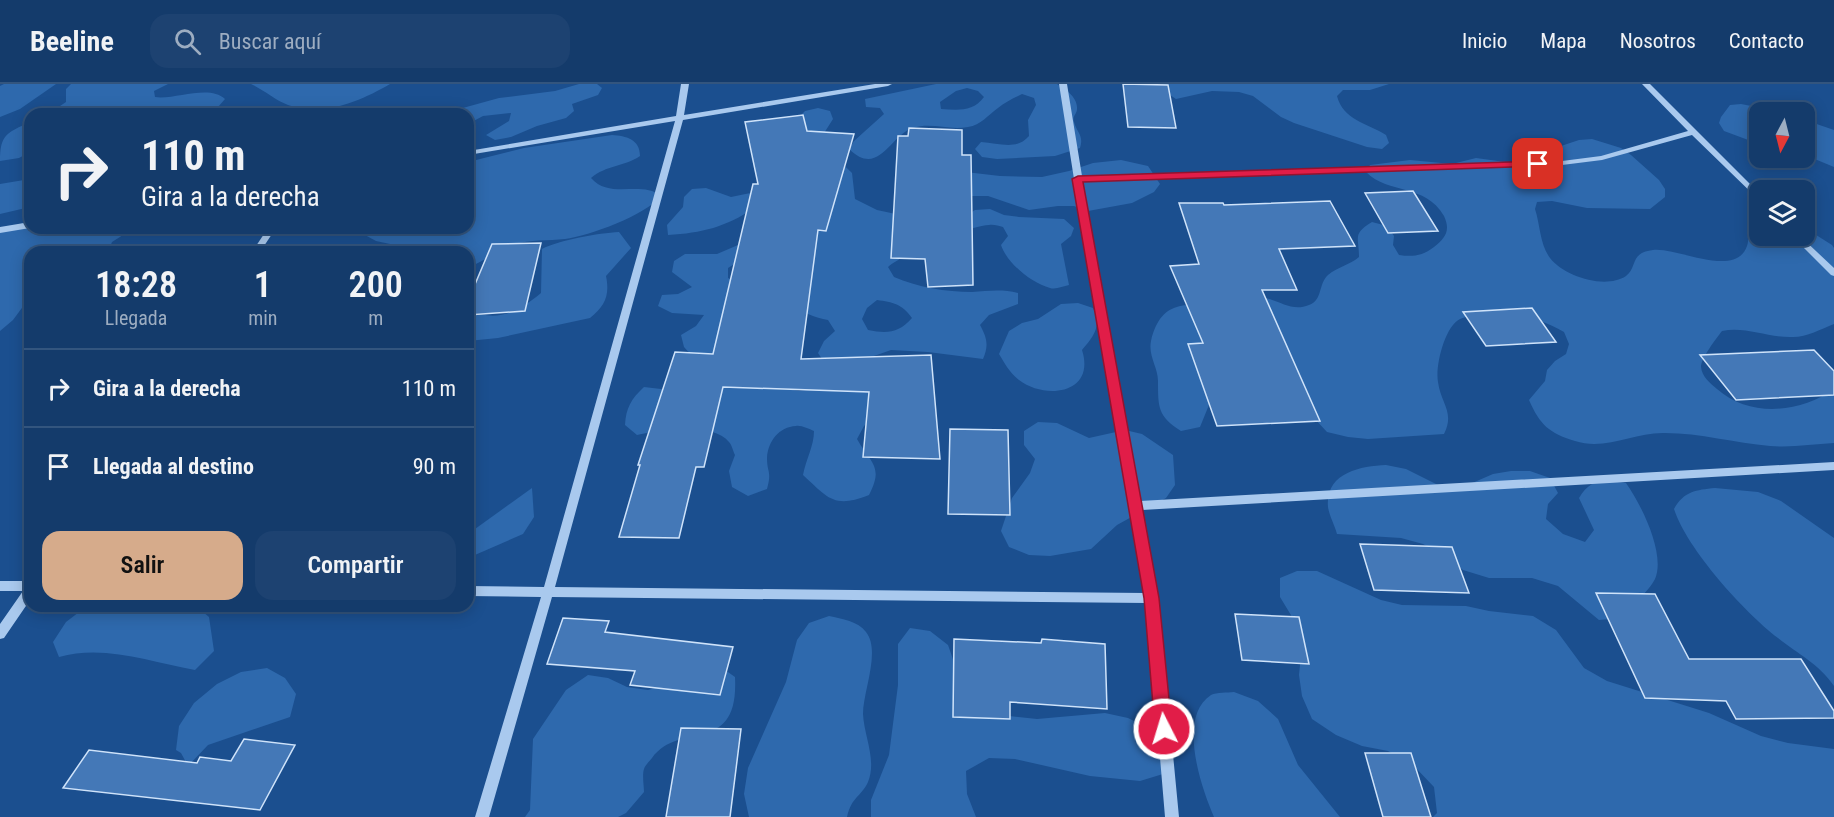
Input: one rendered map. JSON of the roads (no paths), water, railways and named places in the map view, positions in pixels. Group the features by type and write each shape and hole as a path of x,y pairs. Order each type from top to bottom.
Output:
{"street":[{"path":"482,817 548,592 680,118 685,84"},
{"path":"474,152 888,84"},
{"path":"1063,84 1152,598 1172,817"},
{"path":"1646,84 1749,188"},
{"path":"1078,179 1562,163 1602,158 1693,132"},
{"path":"0,230 24,226"},
{"path":"1806,246 1834,273"},
{"path":"1135,506 1834,466"},
{"path":"0,586 24,588"},
{"path":"474,591 1152,598"},
{"path":"0,634 24,597"}]}
